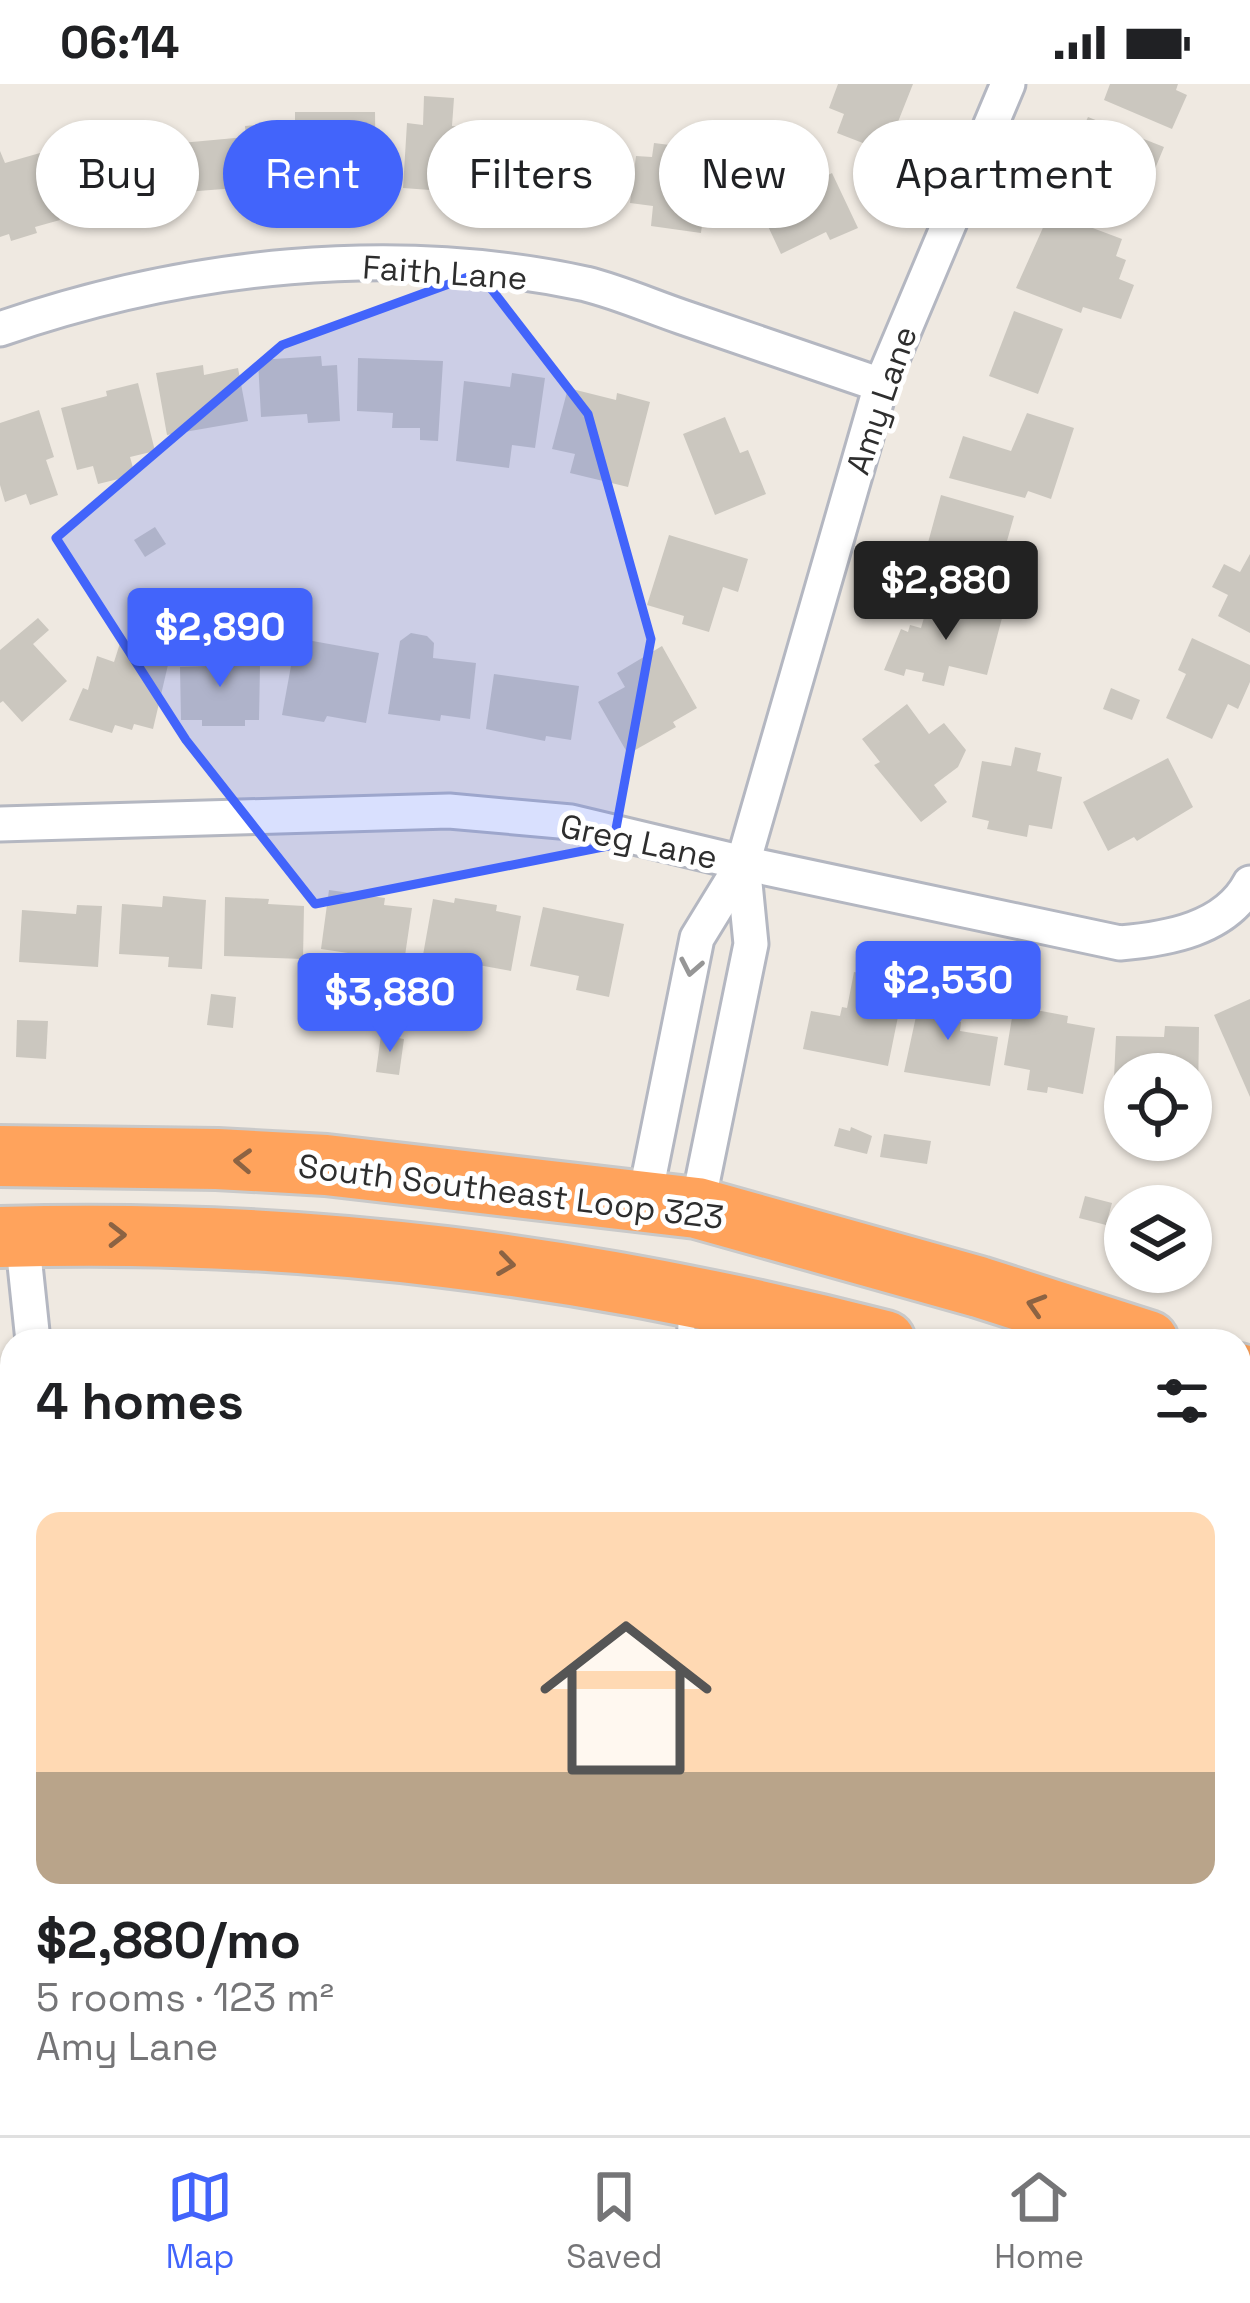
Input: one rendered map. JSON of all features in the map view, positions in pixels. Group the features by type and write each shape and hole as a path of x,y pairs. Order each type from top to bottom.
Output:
{"highway":[{"name":"South Southeast Loop 323","path":"0,1156 217,1159 326,1166 671,1205 979,1287 1110,1329"},
{"path":"11,1236 134,1235 408,1250 687,1317 786,1329"}],"street":[{"name":"Amy Lane","path":"671,1205 697,938 742,863 881,385 1008,84"},
{"name":"Faith Lane","path":"0,329 86,301 226,272 375,264 476,268 588,285 881,385"},
{"name":"Greg Lane","path":"0,824 449,812 571,822 1120,944 1165,939 1208,922 1243,896 1250,883"},
{"name":"Amy Lane","path":"671,1205 751,944 742,863"},
{"path":"11,1236 30,1329"}],"highlighted area":[{"path":"479,273 588,414 651,639 613,845 315,904 186,740 56,538 282,345"}],"building":[{"path":"838,84 913,84 899,120 853,120 853,139 837,133 844,114 829,108"},
{"path":"1110,84 1178,84 1176,90 1187,95 1172,129 1104,100"},
{"path":"424,96 454,98 452,120 427,120 427,190 403,188 407,123 423,125"},
{"path":"295,112 375,112 375,120 295,120"},
{"path":"223,139 223,189 199,191 199,141"},
{"path":"654,143 659,144 659,227 651,226 653,206 635,204 636,156 652,157"},
{"path":"1156,144 1164,147 1156,166"},
{"path":"0,151 5,163 36,154 37,233 11,241 9,234 0,237"},
{"path":"832,173 853,217 853,228 858,228 830,240 826,232 781,254 769,228 829,228"},
{"path":"665,228 702,228 701,233"},
{"path":"1043,228 1093,228 1122,239 1116,256 1126,260 1119,279 1134,285 1121,319 1083,307 1081,313 1016,288"},
{"path":"1014,311 1063,329 1038,394 989,376"},
{"path":"321,356 322,366 337,365 340,421 308,423 307,414 261,417 258,360"},
{"path":"358,358 443,361 438,441 420,440 420,428 392,428 393,413 357,411"},
{"path":"203,365 204,375 238,368 248,421 167,435 156,373"},
{"path":"512,373 545,378 535,448 512,445 509,468 456,461 464,381 510,387"},
{"path":"138,383 155,451 130,457 135,475 98,484 93,466 77,470 61,408"},
{"path":"568,388 616,400 617,393 650,402 628,487 570,473 575,454 552,449"},
{"path":"39,410 54,457 46,460 58,495 30,505 26,494 5,502 0,485 0,423"},
{"path":"1027,413 1074,428 1051,499 1028,491 1025,498 949,478 963,436 1011,451"},
{"path":"725,417 740,453 748,450 766,494 715,515 683,434"},
{"path":"941,495 1014,516 991,598 944,584 952,557 926,550"},
{"path":"155,527 166,544 145,557 134,540"},
{"path":"669,535 748,559 738,592 723,587 709,632 682,624 684,616 647,605"},
{"path":"1250,554 1250,633 1218,616 1228,595 1212,587 1224,564 1240,572"},
{"path":"930,597 1002,618 987,675 949,666 944,686 922,681 924,673 906,669 904,676 884,670 901,629 921,628"},
{"path":"38,618 49,630 33,644 67,681 22,722 0,703 0,650"},
{"path":"411,633 427,636 434,643 433,658 476,663 470,719 441,715 440,721 388,714 400,641"},
{"path":"1192,638 1250,665 1250,682 1238,709 1228,704 1212,739 1166,718 1186,674 1178,670"},
{"path":"121,640 171,652 153,729 115,725 112,733 69,720 83,688 88,690 97,656 114,662"},
{"path":"307,640 379,653 366,723 282,715 293,655 304,657"},
{"path":"209,642 233,642 232,665 260,665 259,720 245,720 245,726 202,726 202,720 181,720 180,667 209,666"},
{"path":"662,646 697,708 673,722 676,727 628,754 598,702 625,687 617,673"},
{"path":"494,674 579,686 571,740 546,736 545,741 486,729"},
{"path":"1111,688 1140,700 1132,720 1103,709"},
{"path":"907,704 929,734 944,723 966,750 958,767 934,785 947,802 921,822 874,765 880,762 862,739"},
{"path":"1015,747 1041,753 1037,771 1062,777 1052,829 1029,825 1027,837 987,829 989,821 972,817 982,761 1011,766"},
{"path":"1168,758 1193,807 1137,841 1134,837 1108,851 1083,802"},
{"path":"329,890 385,898 384,905 412,908 402,976 370,971 372,957 368,956 366,969 346,967 348,953 321,949"},
{"path":"163,896 206,900 202,969 168,967 169,957 119,954 122,904 162,907"},
{"path":"225,897 304,906 303,959 224,956"},
{"path":"455,898 497,905 496,911 521,916 511,971 423,955 433,899 454,903"},
{"path":"77,905 102,906 98,967 19,962 22,910 76,914"},
{"path":"543,907 624,924 609,997 576,990 579,976 530,966"},
{"path":"854,972 905,982 888,1066 803,1049 811,1011 840,1016 842,1007 847,1008"},
{"path":"923,984 957,992 951,1021 961,1022 960,1031 998,1037 990,1086 904,1072"},
{"path":"211,994 236,997 233,1028 207,1025"},
{"path":"1250,999 1250,1097 1214,1015"},
{"path":"1014,1006 1068,1016 1067,1023 1095,1028 1083,1094 1048,1087 1047,1093 1027,1090 1030,1070 1004,1065"},
{"path":"17,1020 48,1021 46,1059 16,1057"},
{"path":"1165,1026 1199,1027 1199,1053 1115,1053 1116,1036 1164,1037"},
{"path":"381,1035 404,1039 399,1075 376,1072"},
{"path":"851,1127 872,1136 867,1154 834,1146 839,1128 850,1131"},
{"path":"884,1134 931,1141 927,1164 880,1157"},
{"path":"1085,1196 1104,1201 1104,1224 1079,1218"}]}
